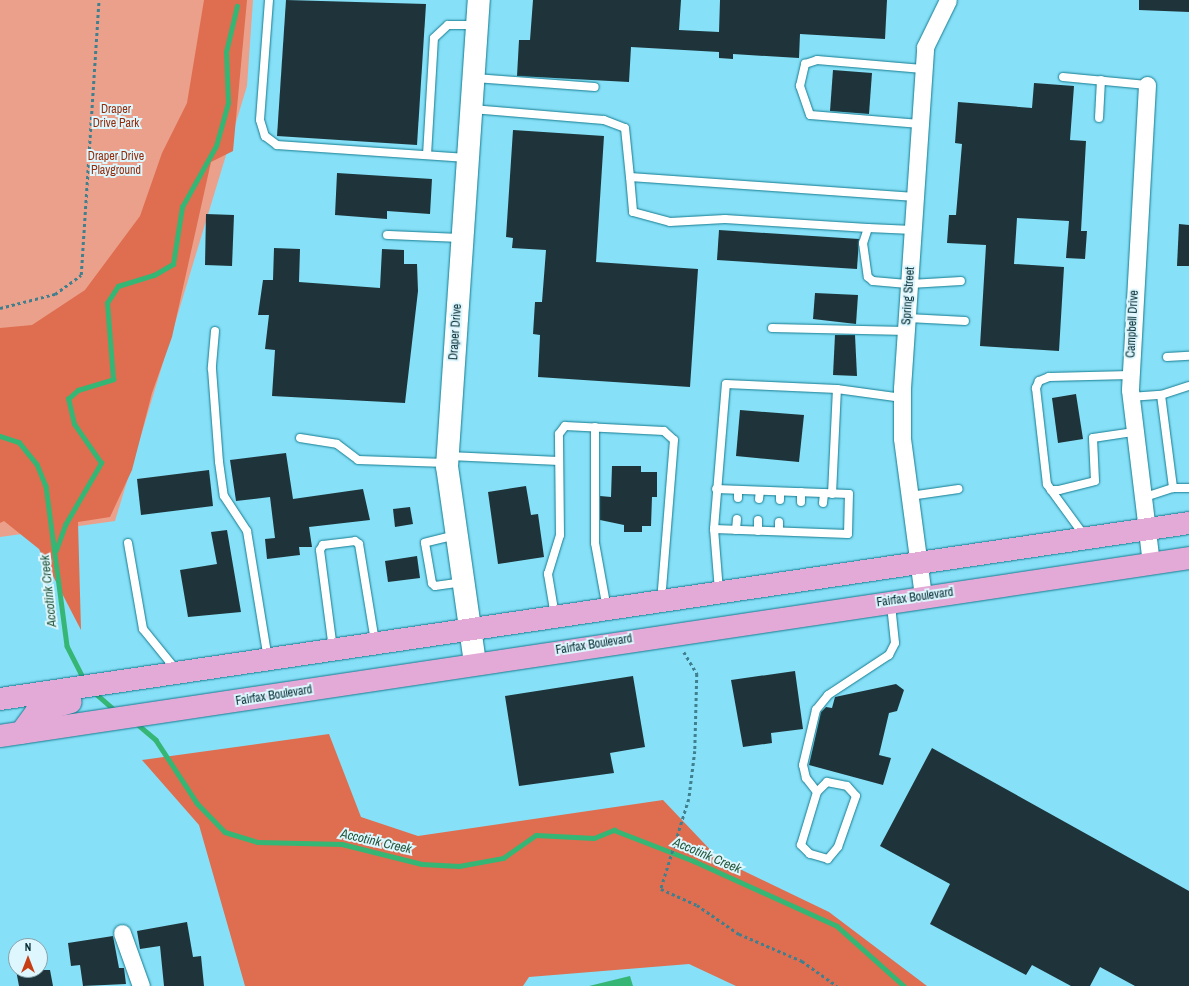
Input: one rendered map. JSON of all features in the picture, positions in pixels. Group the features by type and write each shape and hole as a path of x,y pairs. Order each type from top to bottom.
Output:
{"main road":[{"path":"0,699 41,701 171,676 470,632 555,618 606,601 660,601 1189,523"},
{"name":"Fairfax Boulevard","path":"0,736 196,709 476,663 1189,558"},
{"path":"21,733 36,712 41,701"}],"street":[{"name":"Draper Drive","path":"476,663 456,535 448,460 479,0"},
{"name":"Spring Street","path":"923,596 902,438 902,398 923,69 927,37 948,0"},
{"name":"Campbell Drive","path":"1147,85 1130,397 1133,432 1151,563"},
{"path":"122,933 141,986"}],"lane":[{"path":"269,0 260,120 265,136 277,145 468,158"},
{"path":"428,155 434,38 448,25 477,25"},
{"path":"920,124 810,115 800,86 805,64 817,60 923,69"},
{"path":"1062,77 1147,85"},
{"path":"474,78 595,87"},
{"path":"1099,118 1101,80"},
{"path":"472,109 604,120 624,128 633,212 670,222 725,219 913,230"},
{"path":"630,177 915,197"},
{"path":"868,228 864,243 868,277 873,281 910,284 960,280"},
{"path":"386,235 463,238"},
{"path":"772,328 907,325 965,321"},
{"path":"215,331 212,369 224,496 247,531 268,661"},
{"path":"1167,357 1189,356"},
{"path":"1086,538 1047,484 1036,388 1039,381 1049,377 1130,375"},
{"path":"719,592 714,529 716,489 726,384 837,389 902,398"},
{"path":"1130,397 1161,395 1189,386"},
{"path":"823,503 828,494 837,389"},
{"path":"1161,395 1173,488"},
{"path":"555,618 548,574 560,535 559,434 565,426 664,431 674,440 660,601"},
{"path":"595,427 595,543 606,601"},
{"path":"1051,490 1094,481 1093,438 1133,432"},
{"path":"300,438 337,444 358,460 559,461"},
{"path":"1142,498 1173,488 1189,488"},
{"path":"714,529 848,534 850,494 780,492 760,495 738,494 716,489"},
{"path":"910,496 958,489"},
{"path":"780,492 780,500"},
{"path":"801,492 801,502"},
{"path":"736,530 737,519"},
{"path":"758,520 758,531"},
{"path":"779,522 779,531"},
{"path":"799,532 800,523"},
{"path":"822,533 823,524"},
{"path":"456,535 425,543 432,583 435,586 463,582"},
{"path":"334,652 320,550 323,545 355,541 360,544 376,646"},
{"path":"128,543 143,629 171,659 171,676"},
{"path":"817,792 806,778 803,765 816,710 828,695 889,655 895,643 890,601"},
{"path":"827,782 834,782 854,790 856,796 838,847 828,859 810,854 801,845 817,792 827,782"}],"path":[{"path":"0,308 55,294 81,275 99,0"},
{"path":"683,650 694,667 697,692 693,771 677,836 663,879 664,892 694,903 739,934 802,961 837,986"}],"green space":[{"name":"Draper Drive Park","path":"0,0 253,0 247,86 115,521 0,537"}],"shaded area":[{"path":"204,0 247,0 233,151 211,162 172,337 152,393 132,470 110,517 78,522 81,630 39,549 4,521 0,523 0,328 32,325 85,290 140,216 162,153 187,103"},
{"path":"329,734 361,817 418,836 663,800 719,859 829,912 927,986 736,986 689,964 529,977 523,986 245,986 199,825 142,760"},
{"path":"630,976 633,986 589,986"}],"building":[{"path":"286,0 426,4 417,145 277,136"},
{"path":"533,0 681,0 679,30 719,32 720,0 887,0 885,39 800,34 799,58 733,54 733,59 719,58 719,52 631,47 629,82 517,76 519,40 530,40"},
{"path":"1139,0 1189,0 1189,12 1139,10"},
{"path":"833,70 872,73 869,114 830,111"},
{"path":"1034,83 1074,86 1070,140 1086,141 1081,231 1087,231 1085,259 1066,258 1069,221 1017,218 1014,264 1064,267 1059,351 980,346 986,245 947,243 949,215 956,215 962,144 955,143 958,102 1032,108"},
{"path":"513,130 604,136 596,262 698,269 690,387 538,377 540,335 533,334 535,302 542,302 546,250 512,248 513,238 506,237"},
{"path":"337,173 432,179 430,214 387,211 387,219 335,215"},
{"path":"206,214 234,215 232,266 205,265"},
{"path":"1179,224 1189,225 1189,266 1177,266"},
{"path":"719,230 859,239 857,269 717,260"},
{"path":"274,248 300,249 299,282 380,288 382,249 404,250 404,264 417,264 418,291 405,403 272,396 275,350 265,349 269,315 258,315 263,280 273,280"},
{"path":"815,293 858,295 856,324 813,319"},
{"path":"835,335 855,335 857,376 833,375"},
{"path":"1076,394 1083,439 1058,443 1052,398"},
{"path":"740,410 804,415 799,462 736,456"},
{"path":"286,453 293,499 363,489 370,520 309,527 312,547 299,547 300,555 267,559 265,539 275,538 270,497 236,501 230,460"},
{"path":"612,466 641,466 641,472 657,472 657,497 652,497 651,526 642,526 642,532 624,532 624,525 600,520 600,496 611,497"},
{"path":"209,470 213,506 141,515 137,479"},
{"path":"526,486 531,515 538,514 544,557 498,564 488,492"},
{"path":"410,507 413,524 395,527 393,509"},
{"path":"227,530 241,612 188,617 180,570 217,564 211,532"},
{"path":"417,556 420,578 388,582 385,561"},
{"path":"795,671 803,729 771,733 772,743 743,747 731,680"},
{"path":"633,676 645,747 610,753 614,773 519,786 505,696"},
{"path":"896,684 904,690 897,711 889,713 879,755 891,758 883,785 809,765 821,712 826,707 832,708 835,697"},
{"path":"932,748 1189,891 1189,986 1135,986 1100,967 1090,986 1071,986 1032,965 1026,975 930,924 950,884 880,846"},
{"path":"187,922 193,957 201,956 204,986 164,986 160,946 140,949 137,931"},
{"path":"113,936 119,968 124,968 126,984 83,986 80,965 71,966 68,943"},
{"path":"48,970 50,970 53,986 19,986 18,978 48,978"}],"waterway":[{"path":"56,550 65,525 101,463 74,424 68,399 78,390 113,379 107,303 118,286 154,275 173,264 182,207 216,146 228,103 226,52 237,6"},
{"name":"Accotink Creek","path":"0,436 19,442 37,464 46,486 67,646 84,680"},
{"name":"Accotink Creek","path":"94,692 116,711"},
{"name":"Accotink Creek","path":"136,723 156,740 197,803 225,832 258,842 342,844 422,864 459,866 503,858 536,835 594,838 614,830 694,861 837,926 904,986"}],"park label":[{"name":"Draper Drive Playground","path":"116,164"}]}
